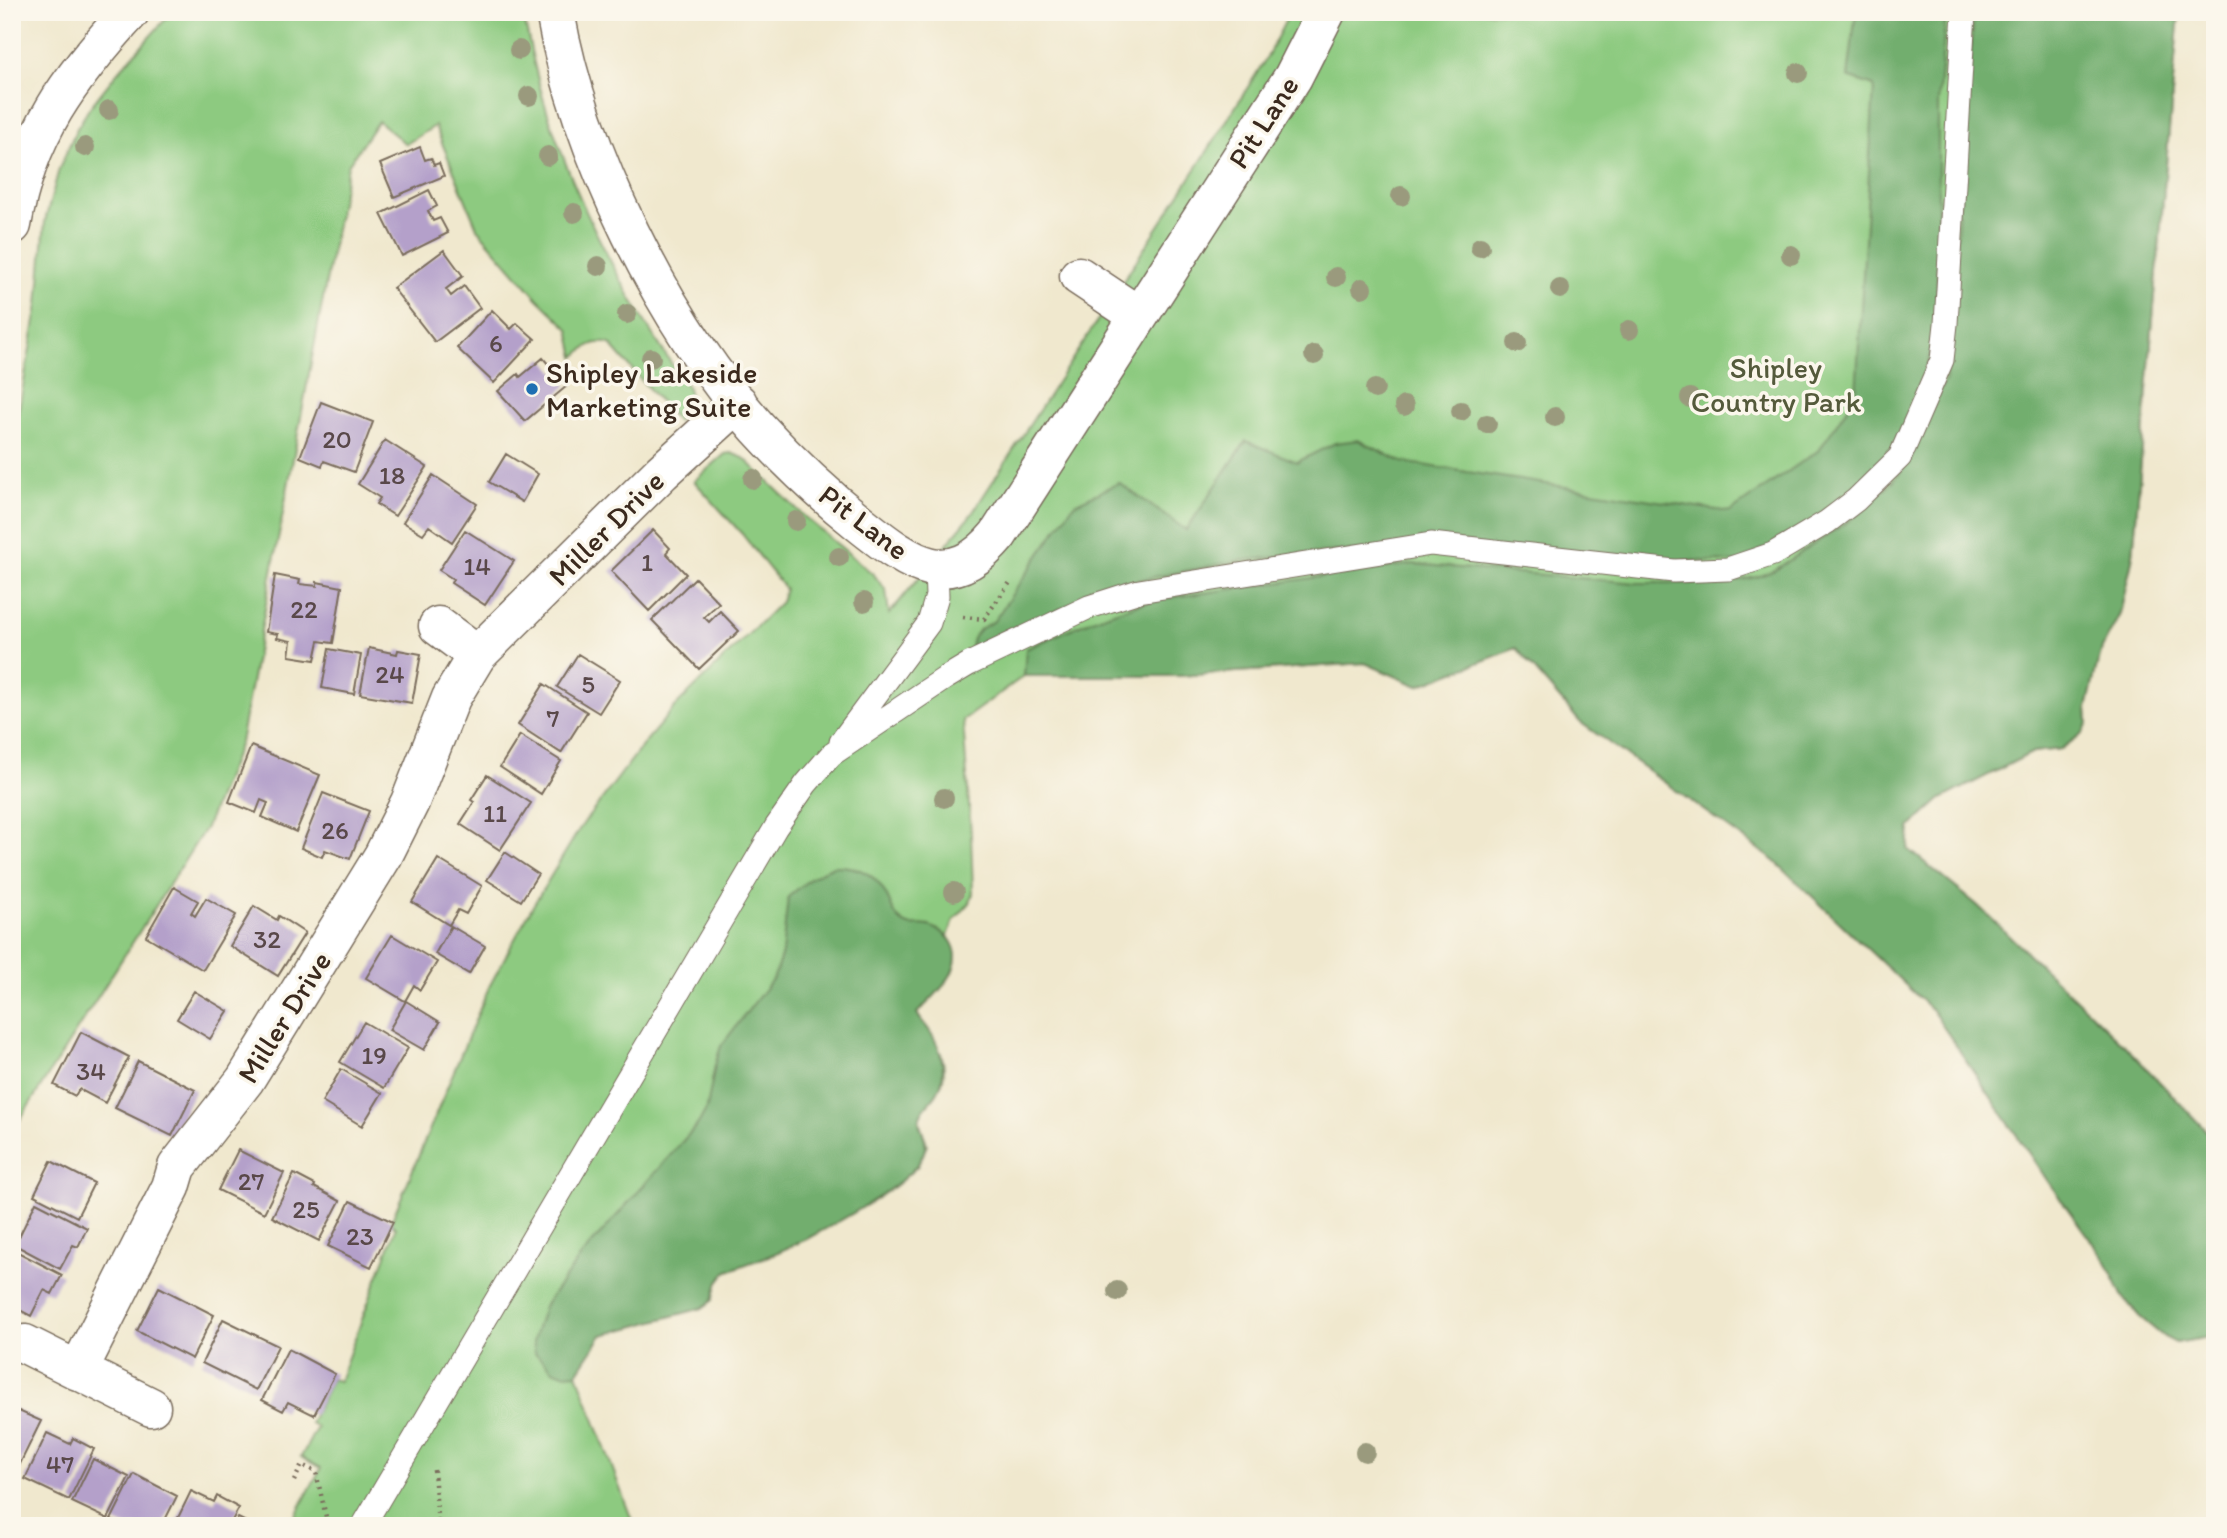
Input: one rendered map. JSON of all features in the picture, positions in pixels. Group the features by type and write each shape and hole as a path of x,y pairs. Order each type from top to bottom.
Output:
{"street":[{"path":"12,225 22,177 52,108 87,60 130,12"},
{"name":"Pit Lane","path":"555,12 579,111 604,176 666,297 738,403 789,460 833,502 896,550 936,569 950,568 971,560 985,551 998,535 1293,77 1326,12"},
{"path":"1079,276 1139,316"},
{"name":"Miller Drive","path":"78,1371 172,1187 177,1167 245,1080 383,856 410,802 452,698 477,655 662,472 738,403"},
{"path":"438,626 477,655"},
{"path":"25,1344 151,1408"}],"lane":[{"path":"831,755 969,664 1089,607 1150,588 1431,544 1674,571 1728,569 1773,554 1827,522 1856,500 1900,457 1942,360 1964,12"},
{"path":"363,1526 776,827 929,623 937,596 936,569"}],"path":[{"path":"294,1481 302,1465 316,1472 328,1526"}],"green space":[{"path":"172,12 523,12 541,90 571,178 624,286 688,388 691,401 677,421 610,344 591,345 575,357 569,329 538,299 478,230 435,126 406,144 378,121 348,165 240,743 206,827 12,1132 12,447 38,305 45,221 59,169 76,130 90,107"},
{"name":"Shipley Country Park","path":"1290,12 2179,12 2133,555 2120,614 2102,648 2095,673 2087,708 2088,723 2083,733 2061,749 2033,752 1941,799 1910,827 1908,849 1977,905 2127,1048 2215,1140 2215,1336 2176,1343 2164,1337 2139,1316 2123,1297 2105,1260 2049,1183 1932,1010 1775,861 1580,722 1516,648 1418,686 1365,663 1178,676 1024,676 963,720 973,893 970,903 954,920 948,936 954,948 953,969 942,988 917,1013 938,1047 944,1073 939,1090 924,1107 919,1119 927,1145 917,1167 893,1187 807,1239 726,1272 718,1281 713,1300 702,1308 602,1335 577,1373 634,1526 290,1526 321,1468 301,1457 317,1427 310,1423 332,1379 339,1381 396,1228 391,1222 489,987 531,909 580,828 674,708 781,602 785,589 742,534 694,481 725,454 731,453 744,458 805,517 873,574 886,590 889,614 971,515 1205,155 1267,57"},
{"path":"1856,12 1946,12 1938,102 1936,328 1917,399 1891,453 1858,485 1810,523 1740,562 1337,551 1237,561 1134,581 1070,605 971,648 975,634 994,621 1074,504 1119,483 1186,530 1246,441 1297,462 1335,443 1358,440 1402,462 1730,512 1819,450 1856,395 1874,86 1848,77"},
{"path":"1974,12 2179,12 2133,555 2120,614 2102,648 2095,673 2087,708 2088,723 2083,733 2061,749 2033,752 1941,799 1910,827 1908,849 1977,905 2127,1048 2215,1140 2215,1336 2176,1343 2164,1337 2139,1316 2123,1297 2105,1260 2049,1183 1932,1010 1775,861 1580,722 1516,648 1418,686 1365,663 1178,676 1024,676 1026,649 1108,614 1160,599 1413,564 1637,583 1724,583 1757,577 1775,570 1856,516 1894,480 1905,465 1946,379"},
{"path":"833,866 849,867 870,875 882,887 899,919 910,925 924,925 938,930 949,938 955,951 956,961 947,981 917,1013 937,1044 943,1068 938,1091 920,1117 925,1139 922,1157 898,1183 833,1225 770,1256 726,1272 718,1281 713,1300 702,1308 602,1335 577,1373 563,1374 553,1370 535,1353 533,1341 544,1306 582,1255 698,1124 707,1108 721,1046 774,977 782,953 788,897 812,877"}],"building":[{"path":"420,147 425,160 431,158 434,165 439,163 444,176 394,197 380,164"},
{"path":"429,190 437,206 428,211 433,221 440,218 448,233 402,256 381,214"},
{"path":"444,250 463,276 446,289 451,296 464,286 480,308 435,342 393,288"},
{"path":"492,310 511,329 517,323 535,339 494,383 457,348"},
{"name":"Shipley Lakeside Marketing Suite","path":"543,358 567,386 525,421 498,391"},
{"path":"321,402 373,422 354,472 324,461 322,466 300,457"},
{"path":"385,440 427,467 395,516 376,504 380,498 358,484"},
{"path":"506,454 538,474 522,502 489,482"},
{"path":"433,475 477,504 452,542 429,526 423,534 403,522"},
{"path":"465,530 514,561 485,605 451,583 453,579 439,570"},
{"path":"653,530 670,548 666,553 686,574 649,611 611,571"},
{"path":"275,575 300,580 299,584 317,586 317,582 342,587 333,643 319,641 315,660 289,656 291,641 277,638 278,634 266,632"},
{"path":"695,578 719,603 704,617 709,622 720,611 739,631 699,669 652,620"},
{"path":"369,648 397,654 398,650 421,654 412,703 360,694"},
{"path":"329,649 361,655 354,694 322,688"},
{"path":"578,654 620,680 599,713 557,687"},
{"path":"544,684 587,712 561,753 518,725"},
{"path":"520,735 561,761 541,794 500,767"},
{"path":"251,746 320,775 296,832 262,817 268,803 261,800 256,813 229,802"},
{"path":"487,775 531,803 500,850 460,824"},
{"path":"323,793 369,811 350,859 325,850 322,857 301,848"},
{"path":"505,852 538,874 521,901 487,880"},
{"path":"438,859 482,886 466,914 458,910 449,925 412,902"},
{"path":"174,887 198,901 191,913 195,916 206,898 236,915 203,970 146,936"},
{"path":"254,906 277,920 279,916 305,933 278,976 230,946"},
{"path":"451,926 485,946 469,974 435,954"},
{"path":"392,935 437,962 420,990 414,985 405,1001 366,978"},
{"path":"194,991 228,1011 210,1039 177,1019"},
{"path":"406,1001 440,1022 424,1050 389,1030"},
{"path":"364,1022 408,1048 384,1088 340,1062"},
{"path":"81,1032 129,1057 105,1103 79,1089 75,1096 54,1085"},
{"path":"138,1061 195,1090 172,1136 115,1108"},
{"path":"341,1069 382,1093 362,1126 322,1102"},
{"path":"238,1150 284,1173 264,1213 218,1190"},
{"path":"51,1161 94,1183 77,1217 34,1195"},
{"path":"294,1174 340,1201 319,1241 272,1217"},
{"path":"350,1201 393,1222 371,1267 328,1246"},
{"path":"36,1202 87,1228 78,1247 73,1245 60,1269 15,1245"},
{"path":"12,1249 62,1275 52,1294 44,1290 31,1316 12,1306"},
{"path":"159,1287 214,1315 192,1359 137,1331"},
{"path":"223,1319 278,1346 256,1390 202,1363"},
{"path":"288,1349 335,1374 314,1415 288,1402 283,1411 262,1400"},
{"path":"12,1408 41,1421 18,1468 12,1465"},
{"path":"47,1433 70,1444 73,1438 94,1449 69,1500 25,1479"},
{"path":"93,1459 129,1477 108,1519 72,1502"},
{"path":"134,1474 177,1496 162,1526 124,1526 111,1520"},
{"path":"191,1491 214,1502 217,1496 239,1508 229,1526 174,1526"},
{"path":"238,1518 254,1526 234,1526"}],"place":[{"name":"Shipley Lakeside Marketing Suite","path":"532,389"}]}
